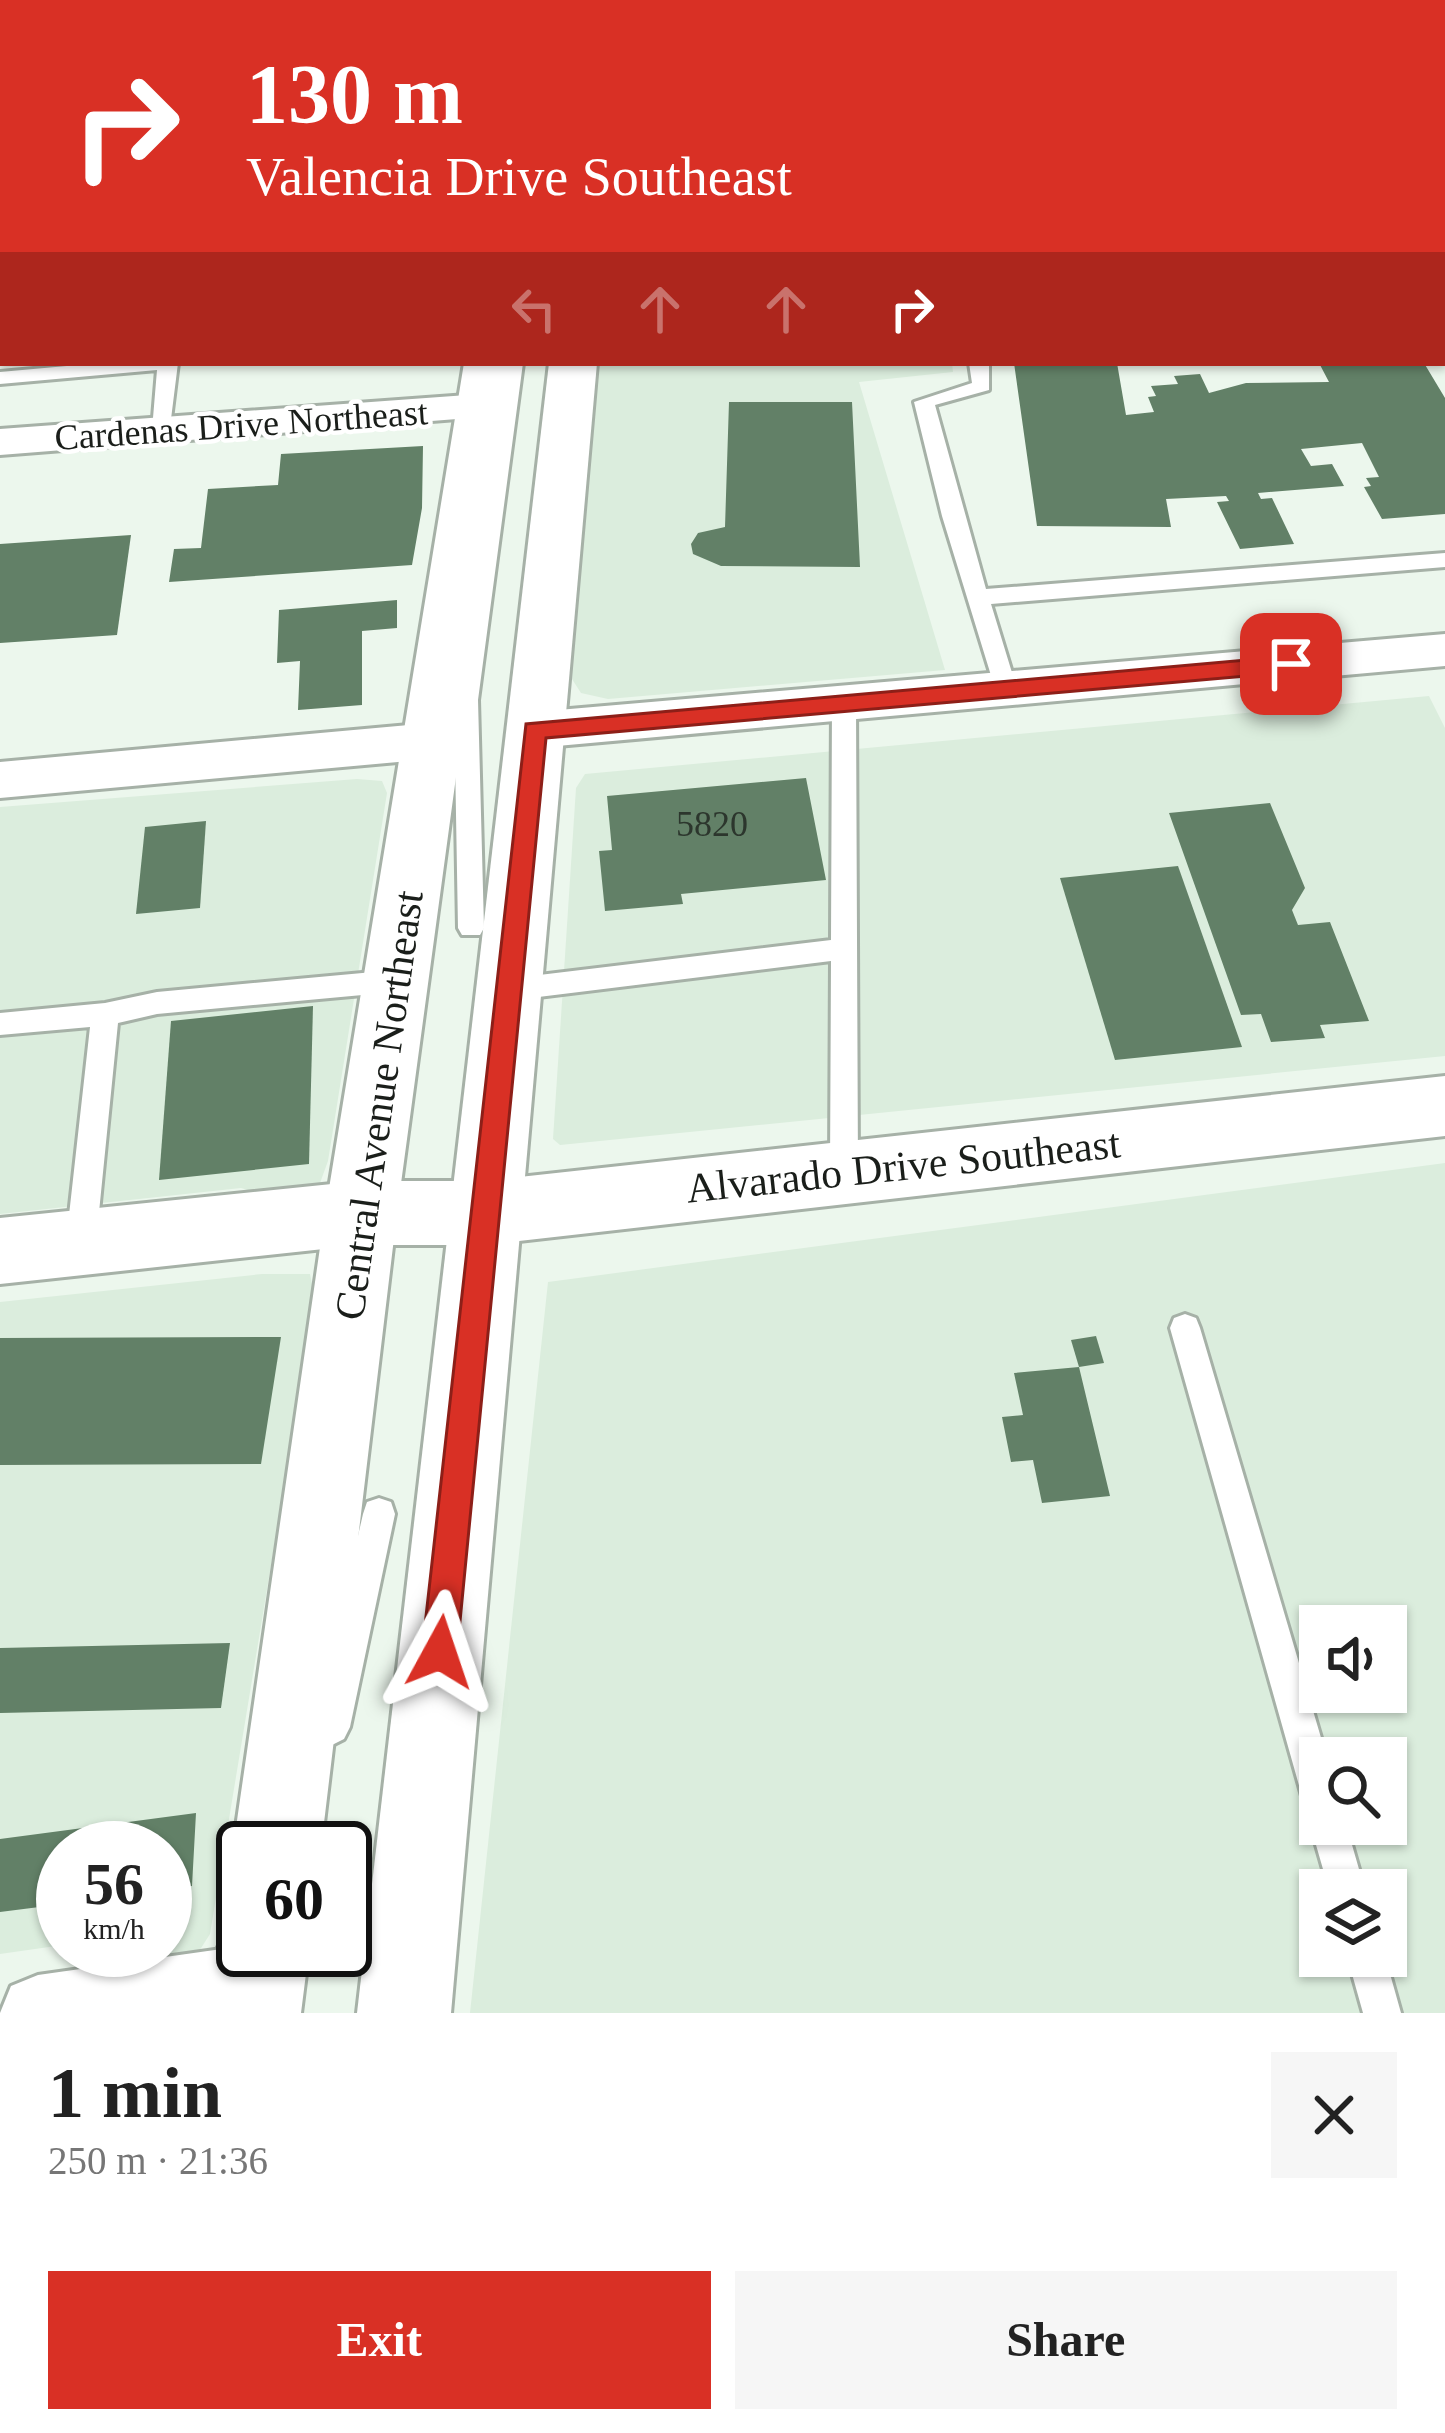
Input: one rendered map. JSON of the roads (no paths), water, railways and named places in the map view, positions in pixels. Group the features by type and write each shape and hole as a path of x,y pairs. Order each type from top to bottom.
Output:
{"main road":[{"path":"404,2013 483,1213 489,959 535,730 573,366"},
{"name":"Central Avenue Northeast","path":"281,1821 395,981 494,378"},
{"name":"Alvarado Drive Southeast","path":"0,1251 361,1214 483,1213 1445,1106"}],"street":[{"name":"Cardenas Drive Northeast","path":"0,442 163,430 494,378"},
{"path":"535,730 1445,650"},
{"path":"0,780 431,741"},
{"path":"38,2013 259,1982"}],"lane":[{"path":"0,378 134,366"},
{"path":"163,430 168,366"},
{"path":"979,366 982,386 924,402 1005,689"},
{"name":"Central Avenue Northeast","path":"489,959 466,700 494,378"},
{"path":"977,597 1445,560"},
{"path":"844,703 844,1172"},
{"path":"489,959 844,949"},
{"path":"0,1024 105,1014 157,1003 395,981"},
{"path":"81,1243 105,1014"},
{"path":"1185,1328 1303,1737"},
{"path":"328,1763 379,1514"},
{"path":"1372,1977 1382,2013"}]}
